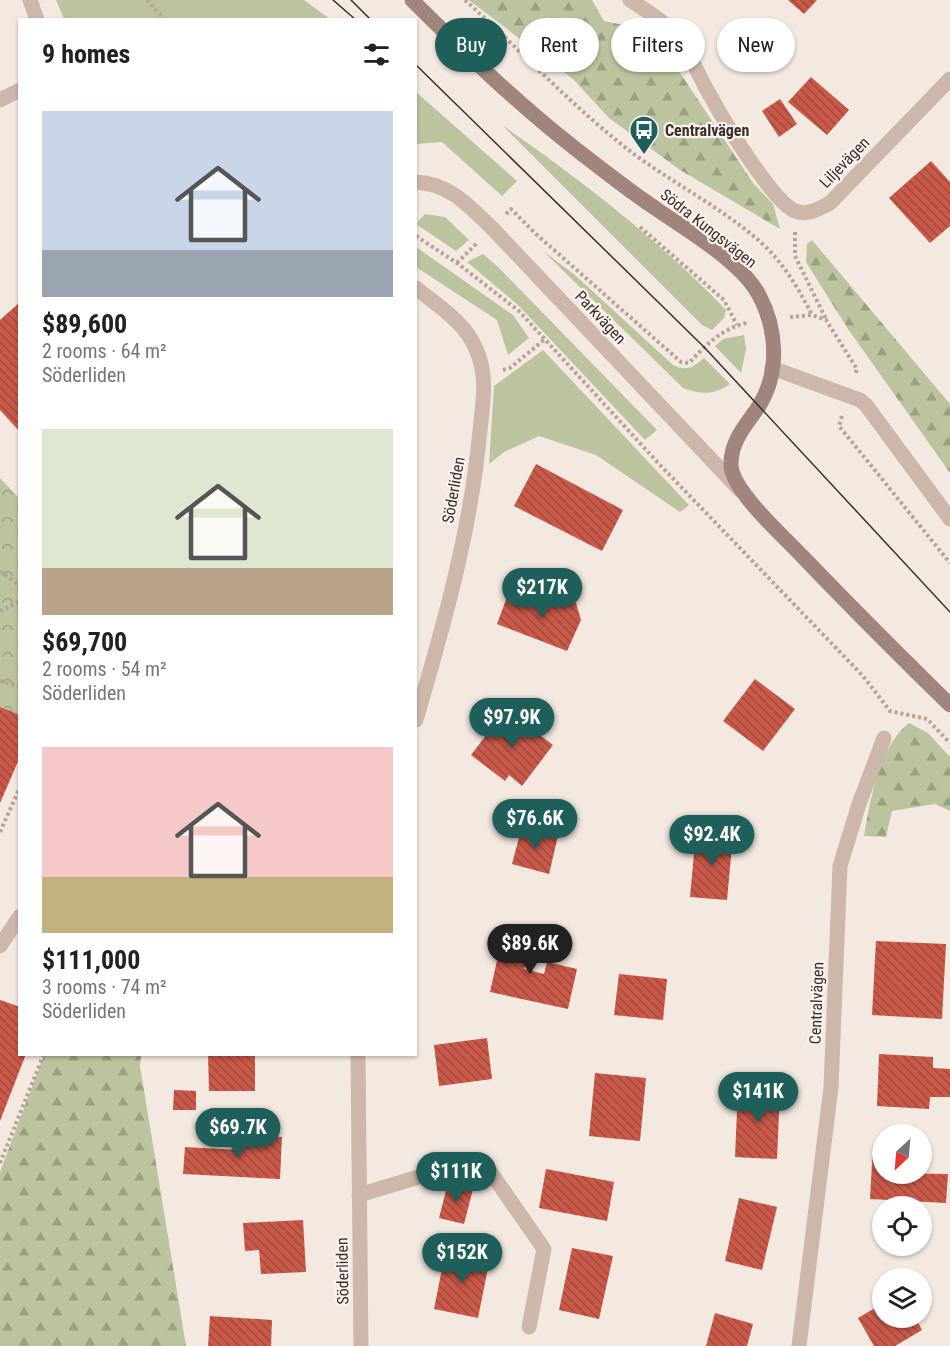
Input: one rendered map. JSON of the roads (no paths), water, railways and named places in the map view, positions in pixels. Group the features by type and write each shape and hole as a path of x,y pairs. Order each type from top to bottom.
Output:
{"main road":[{"name":"Södra Kungsvägen","path":"412,0 530,113 633,193 716,252 747,278 758,293 772,329 772,368 760,405 737,439 731,462 732,474 747,498 857,614 950,705"}],"street":[{"path":"30,0 36,18"},
{"name":"Liljevägen","path":"630,0 654,16 680,40 712,100 760,172 777,197 795,211 810,213 830,203 950,79"},
{"path":"0,100 18,91"},
{"name":"Parkvägen","path":"417,182 429,183 456,194 492,228 747,498"},
{"name":"Söderliden","path":"417,289 457,321 476,347 485,375 478,454 457,579 417,717"},
{"path":"772,368 860,400 879,418 950,519"},
{"name":"Centralvägen","path":"799,1346 831,1087 840,866 859,804 884,738"},
{"path":"0,945 18,919"},
{"name":"Söderliden","path":"358,1056 361,1346"},
{"path":"359,1195 455,1166 487,1167 544,1249 529,1327"}],"tram line":[{"path":"333,0 354,18"},
{"path":"351,0 369,18"},
{"path":"417,66 704,347 950,612"}],"place":[{"name":"Centralvägen","path":"644,156"}]}
